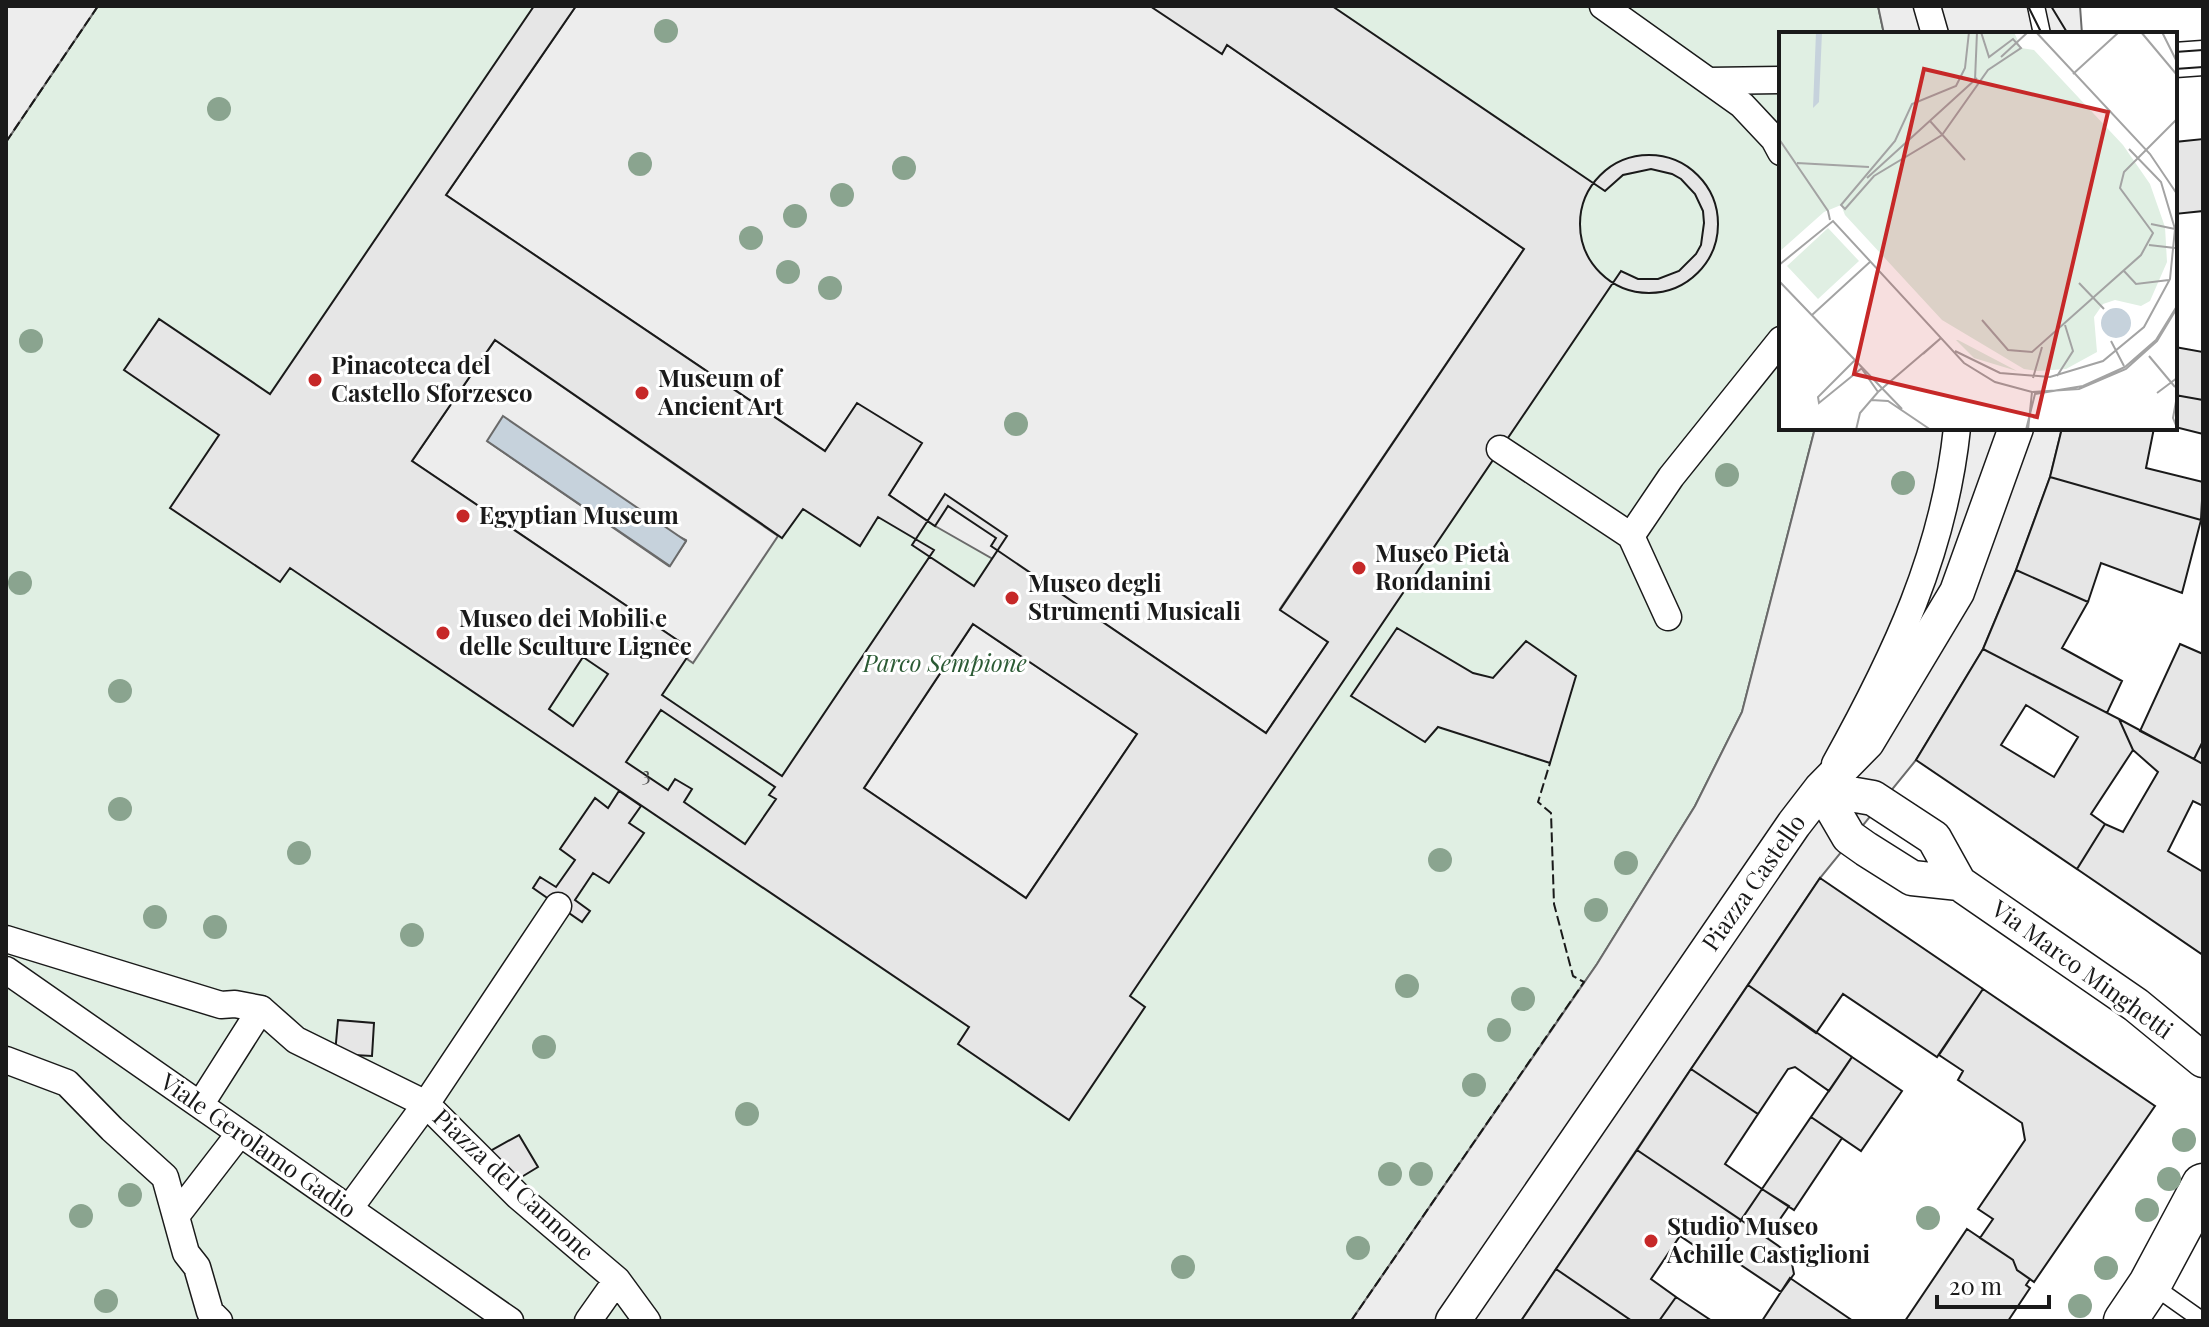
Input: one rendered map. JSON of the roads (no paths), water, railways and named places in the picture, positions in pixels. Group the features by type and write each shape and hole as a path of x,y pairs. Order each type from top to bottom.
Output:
{"street":[{"path":"1603,6 1742,105 1779,148"},
{"path":"1927,6 1934,32"},
{"path":"2177,60 2203,58"},
{"path":"1709,81 1779,80"},
{"path":"1631,536 1671,477 1779,342"},
{"path":"1821,789 1889,664 1927,571 1955,453 1957,430"},
{"name":"Piazza Castello","path":"1453,1321 1765,865 1821,789 1867,742 1957,592 2015,430"},
{"path":"1500,449 1631,536 1668,617"},
{"name":"Via Marco Minghetti","path":"1821,789 1849,837 1866,849 1912,878 1959,883"},
{"name":"Via Marco Minghetti","path":"1821,789 1873,798 1934,838 1959,883 2136,1005 2203,1060"},
{"path":"349,1209 426,1104 558,906"},
{"path":"6,939 221,1005 261,1009 200,1105"},
{"name":"Viale Gerolamo Gadio","path":"6,970 510,1321"},
{"name":"Piazza del Cannone","path":"261,1009 296,1040 426,1104 518,1196 617,1280 647,1321"},
{"path":"6,1060 67,1083 165,1177 186,1253 197,1267 210,1312 219,1321"},
{"path":"176,1216 240,1133"},
{"path":"2125,1321 2150,1284 2203,1185"},
{"path":"2150,1284 2186,1264 2203,1250"},
{"path":"588,1321 617,1280"}],"lane":[{"path":"2036,6 2042,32"},
{"path":"2150,1284 2203,1321"}],"tram line":[{"path":"2028,6 2041,32"},
{"path":"2051,6 2067,32"},
{"path":"2177,52 2203,50"},
{"path":"2177,69 2203,67"}],"place":[{"name":"Pinacoteca del Castello Sforzesco","path":"315,380"},
{"name":"Museum of Ancient Art","path":"642,393"},
{"name":"Egyptian Museum","path":"463,516"},
{"name":"Museo Pietà Rondanini","path":"1359,568"},
{"name":"Museo degli Strumenti Musicali","path":"1012,598"},
{"name":"Museo dei Mobili e delle Sculture Lignee","path":"443,633"},
{"name":"Studio Museo Achille Castiglioni","path":"1651,1241"}],"park label":[{"name":"Parco Sempione","path":"945,664"}]}
